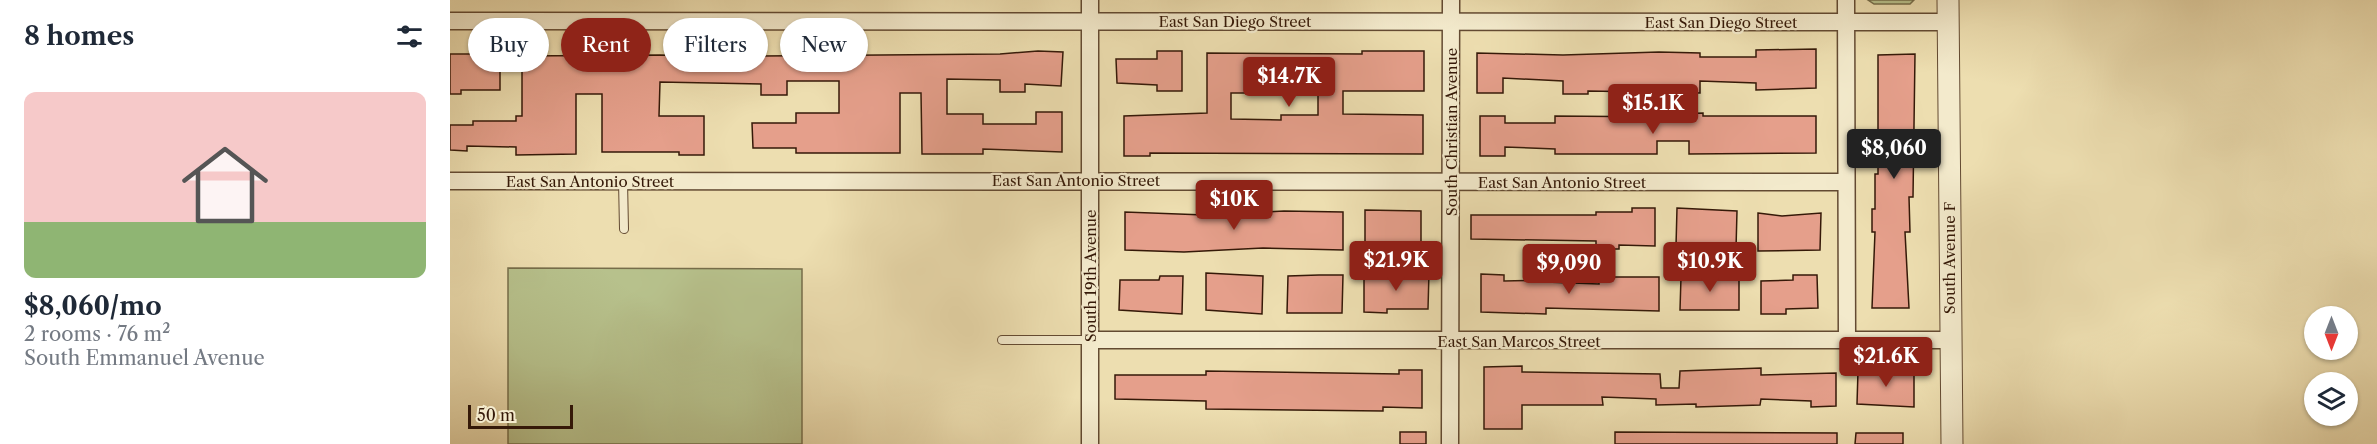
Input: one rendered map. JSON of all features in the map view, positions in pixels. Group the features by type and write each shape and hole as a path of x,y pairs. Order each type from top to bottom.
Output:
{"street":[{"name":"South 19th Avenue","path":"1090,0 1090,444"},
{"name":"South Christian Avenue","path":"1450,444 1451,0"},
{"path":"1846,0 1847,339"},
{"name":"South Avenue F","path":"1948,0 1949,340 1952,444"},
{"name":"East San Diego Street","path":"450,21 1948,22"},
{"name":"East San Antonio Street","path":"450,181 1846,182"},
{"name":"East San Marcos Street","path":"1090,340 1949,340"}],"lane":[{"path":"623,181 624,228"},
{"path":"1002,340 1090,340"}],"green space":[{"path":"1868,0 1914,0 1910,4 1874,4"},
{"path":"508,268 802,269 802,444 508,444"}],"building":[{"path":"1816,49 1816,88 1756,90 1756,83 1700,81 1700,93 1588,91 1588,94 1563,94 1563,81 1503,78 1503,93 1477,93 1477,53 1563,55 1659,52 1700,53 1700,57 1756,57 1756,50"},
{"path":"1157,51 1182,51 1182,91 1157,91 1157,85 1117,83 1116,59 1157,59"},
{"path":"1362,51 1424,51 1424,91 1343,91 1343,114 1423,115 1423,154 1150,153 1150,156 1124,156 1124,116 1207,113 1207,53 1362,54","holes":["1231,93 1318,93 1318,115 1281,115 1281,120 1231,119"]},
{"path":"1063,52 1061,86 1025,84 1025,92 1000,92 1000,80 947,79 947,114 983,114 983,124 1036,124 1036,112 1062,112 1062,152 983,149 983,154 922,154 921,93 900,93 900,153 796,153 796,148 753,148 752,123 796,123 796,113 839,113 839,81 787,81 787,95 761,95 761,84 660,82 659,116 704,116 704,155 679,155 679,152 602,152 602,94 576,94 576,154 516,155 516,147 467,146 467,151 450,150 450,125 473,125 473,121 516,121 516,116 522,116 522,72 549,72 549,56 561,56 561,72 651,72 651,55 660,55 663,55 663,72 768,72 768,56 780,56 780,72 868,72 868,55"},
{"path":"450,54 468,54 468,72 500,72 500,90 461,90 461,94 450,94"},
{"path":"1915,54 1913,197 1909,197 1910,232 1905,232 1909,308 1872,308 1875,232 1872,232 1872,209 1875,209 1875,174 1878,174 1878,55"},
{"path":"1703,113 1703,116 1816,116 1816,153 1689,154 1689,141 1657,141 1657,154 1555,154 1555,149 1505,147 1505,156 1480,156 1480,116 1505,116 1505,123 1555,123 1555,116 1673,117 1673,114"},
{"path":"1632,208 1655,208 1655,246 1619,245 1619,249 1596,249 1596,241 1471,239 1471,215 1596,215 1596,212 1632,212"},
{"path":"1677,208 1737,211 1736,249 1676,246"},
{"path":"1365,210 1421,211 1421,248 1365,248"},
{"path":"1284,211 1343,212 1343,250 1263,248 1184,252 1125,250 1125,212 1205,215"},
{"path":"1758,213 1782,216 1821,213 1820,250 1758,251"},
{"path":"1405,272 1429,272 1428,309 1387,309 1387,313 1364,312 1364,275 1405,275"},
{"path":"1206,273 1263,276 1262,314 1206,310"},
{"path":"1481,274 1504,275 1504,281 1546,280 1546,282 1599,284 1599,277 1659,277 1659,311 1546,308 1546,314 1481,312"},
{"path":"1343,275 1342,313 1287,313 1288,276"},
{"path":"1793,275 1817,275 1818,308 1786,309 1786,314 1761,314 1761,281 1793,280"},
{"path":"1160,276 1183,276 1182,314 1119,310 1120,280 1159,280"},
{"path":"1739,276 1739,310 1680,310 1681,277"},
{"path":"1522,366 1522,372 1660,374 1661,388 1679,388 1680,371 1761,368 1761,375 1836,373 1836,406 1811,407 1811,401 1761,399 1760,405 1696,407 1696,404 1656,405 1656,399 1602,397 1603,405 1522,405 1522,429 1484,429 1484,367"},
{"path":"1399,370 1422,370 1422,408 1383,407 1383,411 1206,409 1206,401 1115,399 1115,375 1206,375 1206,371 1399,374"},
{"path":"1914,370 1914,407 1857,404 1858,371"},
{"path":"1400,432 1426,432 1426,444 1400,444"},
{"path":"1615,432 1837,433 1837,444 1615,444"},
{"path":"1856,433 1903,433 1903,444 1855,444"}]}
